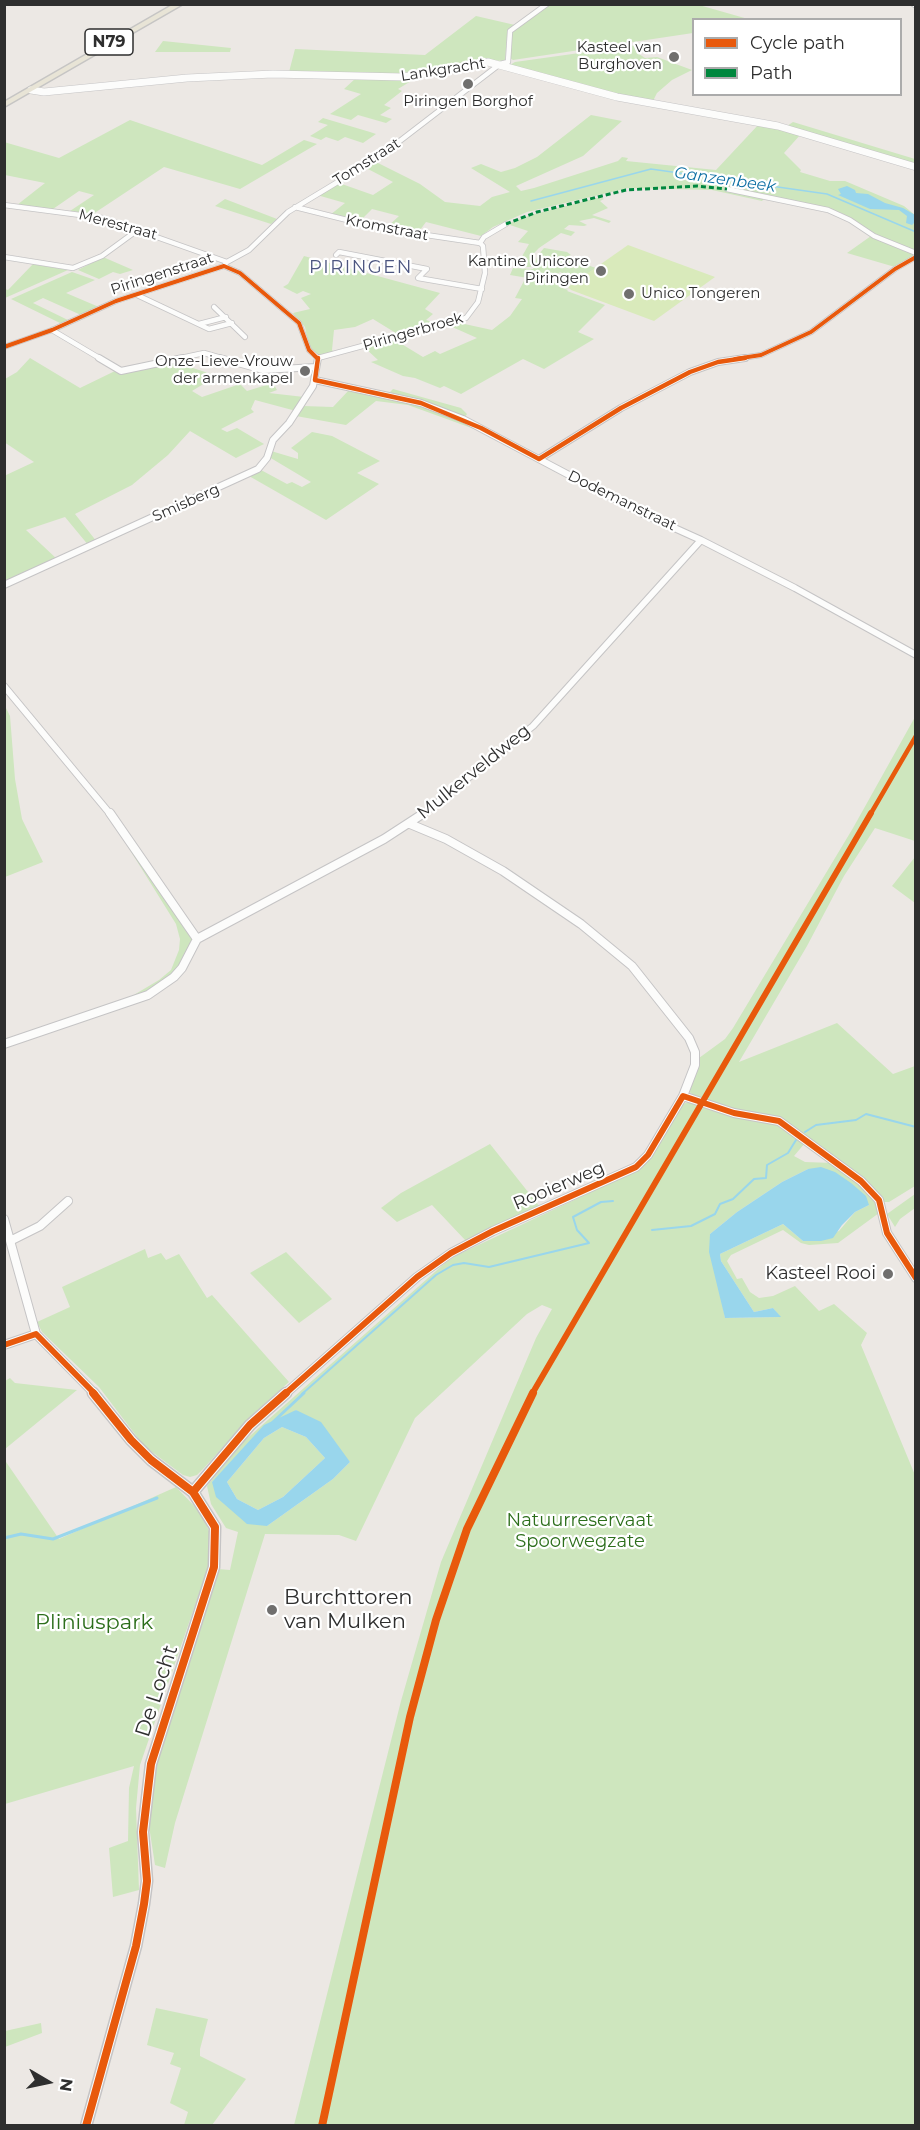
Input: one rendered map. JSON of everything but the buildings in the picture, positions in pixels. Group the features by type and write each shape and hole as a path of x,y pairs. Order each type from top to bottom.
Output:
{"main road":[{"name":"N79","path":"4,105 180,4"}],"street":[{"path":"504,63 510,31 547,4"},
{"name":"Lankgracht","path":"31,90 44,92 175,79 273,74 403,77 472,63 504,63 587,90 778,126 915,167"},
{"name":"Tomstraat","path":"226,264 249,250 281,217 394,147 504,63"},
{"path":"727,189 828,210 850,220 874,236 915,255"},
{"name":"Merestraat","path":"4,206 78,213 139,229 226,264 240,273 299,323 309,350 318,358"},
{"name":"Kromstraat","path":"295,207 379,228 427,237 480,243"},
{"path":"480,243 484,237 506,224"},
{"path":"4,257 77,267 102,256 139,229"},
{"name":"Piringerbroek","path":"318,358 461,321 476,307 482,289 485,270 483,246 480,243"},
{"path":"336,255 339,252 427,269 418,278 482,289"},
{"path":"539,459 621,408 690,372 718,362 762,355 811,332 915,255"},
{"name":"Piringenstraat","path":"4,347 52,330 100,308 226,264"},
{"path":"137,295 209,329 232,323"},
{"path":"214,307 245,337"},
{"path":"199,324 226,317"},
{"path":"52,330 121,371 204,353 263,370 316,367"},
{"name":"Smisberg","path":"4,585 258,469 267,458 273,440 289,423 315,380 318,358"},
{"name":"Dodemanstraat","path":"315,380 421,403 481,428 639,512 701,540 795,588 915,655"},
{"name":"Mulkerveldweg","path":"197,939 410,824 533,726 701,540"},
{"path":"4,686 120,826 197,939 182,968 174,977 148,996 4,1044"},
{"name":"Rooierweg","path":"193,1492 250,1425 417,1277 451,1253 493,1231 636,1167 648,1155 683,1096 695,1065 695,1052 689,1038 632,966 581,924 503,871 446,839 410,824"},
{"path":"683,1096 734,1113 779,1120 861,1181 879,1200 887,1233 915,1278"},
{"path":"12,1240 40,1226 68,1201"},
{"path":"4,1219 12,1240 21,1285 36,1335 4,1345"},
{"name":"De Locht","path":"36,1335 89,1388 130,1440 151,1460 193,1492 215,1527 214,1567 151,1764 143,1832 147,1881 144,1904 136,1946 86,2126"}],"green space":[{"path":"549,5 699,5 744,18 692,18 692,33 513,60 510,58 509,40 512,31"},
{"path":"476,16 515,25 507,36 505,61 487,60 410,75 289,72 295,49 425,55"},
{"path":"163,41 231,48 230,52 155,52"},
{"path":"648,44 649,47 636,52 645,58 657,57 692,70 672,80 657,93 653,101 619,96 510,65 515,62"},
{"path":"356,78 416,78 398,89 402,91 384,105 391,108 380,115 392,119 386,123 358,115 351,120 330,114 361,94 344,89"},
{"path":"591,115 622,121 583,156 516,186 521,191 618,161 622,157 628,158 626,161 716,170 759,124 801,134 784,153 801,170 800,172 830,181 845,181 904,206 915,215 915,252 878,237 843,214 766,196 762,201 712,190 628,188 527,212 493,227 481,236 426,222 417,234 386,228 399,216 372,209 359,222 330,215 345,203 317,195 339,183 373,195 393,182 366,168 376,162 420,184 445,202 480,206 492,197 510,192 471,168 481,164 501,172 515,168 537,157"},
{"path":"323,118 376,134 363,143 345,137 338,141 326,137 321,140 310,136 328,125 318,122"},
{"path":"130,120 262,165 304,140 317,144 240,189 164,167 93,214 70,211 94,195 79,191 53,209 17,205 45,183 5,175 4,142 59,158"},
{"path":"793,122 915,159 915,165 787,126"},
{"path":"601,197 604,199 600,201 608,208 592,215 611,221 609,223 594,218 579,221 587,225 584,226 569,225 564,229 575,232 571,236 561,233 534,253 531,267 516,267 529,244 518,242 528,231 507,224 531,215"},
{"path":"225,199 277,219 271,224 215,206"},
{"path":"871,236 916,255 895,267 847,253"},
{"path":"628,245 715,277 654,321 568,287"},
{"path":"544,248 567,252 571,255 566,258 596,268 578,280 560,272 549,281 570,289 557,286 567,291 605,305 578,332 594,339 544,369 523,359 461,394 444,386 440,388 403,376 371,362 378,360 365,348 395,340 423,357 435,351 440,354 477,338 450,326 460,323 492,330 510,316 522,299 515,298 525,279 540,280 510,275 513,268 533,269 538,255"},
{"path":"304,256 440,293 425,309 433,314 426,320 438,324 399,335 373,319 355,327 334,330 332,350 335,353 317,355 309,347 305,327 293,313 310,309 301,298 311,294 303,291 297,294 283,287 288,284"},
{"path":"103,257 133,270 120,274 113,272 99,279 78,270"},
{"path":"33,264 68,270 5,298 5,289 8,290"},
{"path":"72,272 95,280 66,293 99,307 81,315 43,298 33,303 70,321 62,324 11,299"},
{"path":"30,358 80,388 115,371 126,373 186,359 193,368 220,377 192,391 202,397 240,384 247,391 273,383 277,390 269,393 304,397 296,411 255,400 251,409 254,412 221,429 227,432 237,428 264,444 236,458 190,431 168,455 132,485 75,514 97,542 89,546 65,517 26,530 58,560 5,584 4,476 34,462 4,442 5,379 17,372"},
{"path":"393,389 461,408 467,414 465,417 479,428 477,430 408,405 376,401 346,425 296,416 303,406 333,407 349,390 387,395"},
{"path":"312,432 332,436 380,461 357,473 379,484 326,520 249,476 261,470 287,484 292,482 302,487 311,482 269,457 271,451 298,459 298,453 291,448"},
{"path":"5,706 10,716 15,779 22,819 43,862 5,877"},
{"path":"915,717 915,841 875,828 844,876 807,946 739,1062 837,1023 893,1074 915,1066 915,1186 889,1202 884,1202 781,1119 735,1111 696,1097 688,1091 699,1058 725,1039 733,1028 853,828"},
{"path":"122,833 193,936 192,947 173,976 149,992 94,1012 93,1010 127,999 159,980 171,970 179,950 180,939 176,924 120,834"},
{"path":"915,857 915,903 892,886"},
{"name":"Natuurreservaat Spoorwegzate","path":"689,1102 771,1120 805,1143 794,1156 805,1162 833,1163 876,1199 879,1213 838,1243 809,1245 801,1243 783,1230 731,1255 727,1261 737,1279 742,1278 750,1292 759,1298 773,1296 795,1286 819,1311 834,1304 867,1333 861,1345 915,1475 915,2125 294,2125 401,1701 441,1562 536,1338 552,1309 542,1305 527,1314 415,1418 356,1541 339,1535 265,1534 175,1823 165,1868 155,1865 149,1826 148,1804 152,1773 218,1569 230,1570 238,1532 226,1528 211,1504 207,1486 243,1442 445,1263 457,1255 636,1171 682,1104","holes":["808,1169 869,1205 855,1212 839,1231 803,1241 783,1224 720,1254 721,1261 754,1312 773,1308 780,1317 725,1318 710,1234 737,1212 782,1182","296,1410 350,1462 333,1479 267,1526 212,1482"]},
{"path":"490,1144 540,1207 466,1241 432,1205 397,1222 381,1208 401,1193"},
{"path":"915,1194 915,1208 900,1219 895,1227 887,1214"},
{"path":"145,1249 148,1258 161,1253 166,1260 179,1254 207,1298 212,1295 289,1382 251,1416 197,1475 190,1477 183,1475 144,1446 99,1387 42,1332 37,1322 70,1307 62,1287"},
{"path":"286,1252 332,1299 299,1323 250,1273"},
{"path":"10,1378 15,1383 77,1390 5,1449 5,1381"},
{"path":"282,1427 306,1437 325,1458 283,1497 258,1510 237,1499 227,1482 264,1438"},
{"name":"Pliniuspark","path":"4,1459 59,1539 176,1487 203,1515 211,1537 212,1556 140,1765 136,1808 139,1890 113,1897 109,1848 128,1841 129,1788 134,1766 5,1804"},
{"path":"156,2008 208,2019 200,2056 246,2079 212,2125 184,2125 188,2112 170,2103 181,2068 170,2064 174,2053 147,2045"},
{"path":"41,2023 42,2033 5,2047 5,2031"}],"water":[{"path":"847,186 856,193 868,194 885,203 903,208 915,215 915,222 912,225 906,223 907,216 899,210 870,209 838,195 841,194 838,189"},
{"path":"821,1167 835,1172 851,1183 866,1196 869,1205 855,1212 833,1238 803,1241 783,1224 720,1254 721,1261 754,1312 773,1308 781,1317 725,1318 709,1252 710,1234 737,1212 782,1182 808,1169"},
{"path":"296,1410 321,1422 350,1462 333,1479 267,1526 247,1524 216,1497 212,1482 264,1425","holes":["282,1427 306,1437 325,1458 283,1497 258,1510 237,1499 227,1482 264,1438"]}],"waterway":[{"name":"Ganzenbeek","path":"531,201 651,169 827,194 916,232"},
{"path":"805,1132 816,1125 856,1120 866,1114 916,1127"},
{"path":"652,1230 691,1226 715,1214 720,1204 733,1199 754,1179 766,1178 767,1165 788,1153 796,1140"},
{"path":"302,1394 436,1275 453,1265 464,1263 489,1267 589,1243 577,1230 573,1217 601,1202 613,1201"},
{"path":"273,1422 304,1393"},
{"path":"4,1538 21,1534 53,1539 157,1498"}],"marked path":[{"path":"506,224 537,212 626,190 697,186 727,189"}],"cycle path":[{"path":"4,347 52,330 116,301 224,266 240,273 299,323 309,350 318,358 315,380 421,403 481,428 539,459 621,408 690,372 718,362 761,355 811,332 895,269 916,257"},
{"path":"322,2126 410,1717 436,1620 467,1529 523,1410 916,736"},
{"path":"193,1492 250,1425 417,1277 451,1253 493,1231 636,1167 648,1155 683,1096 734,1113 779,1121 861,1181 879,1200 887,1233 916,1278"},
{"path":"4,1345 36,1334 89,1387 131,1440 151,1460 193,1492 215,1527 214,1567 151,1764 143,1832 147,1881 144,1904 136,1946 86,2126"}],"place":[{"name":"Kasteel van Burghoven","path":"674,57"},
{"name":"Piringen Borghof","path":"468,84"},
{"name":"Kantine Unicore Piringen","path":"601,271"},
{"name":"Unico Tongeren","path":"629,294"},
{"name":"Onze-Lieve-Vrouw der armenkapel","path":"305,371"},
{"name":"Kasteel Rooi","path":"888,1274"},
{"name":"Burchttoren van Mulken","path":"272,1610"}],"district":[{"name":"PIRINGEN","path":"361,268"}]}
